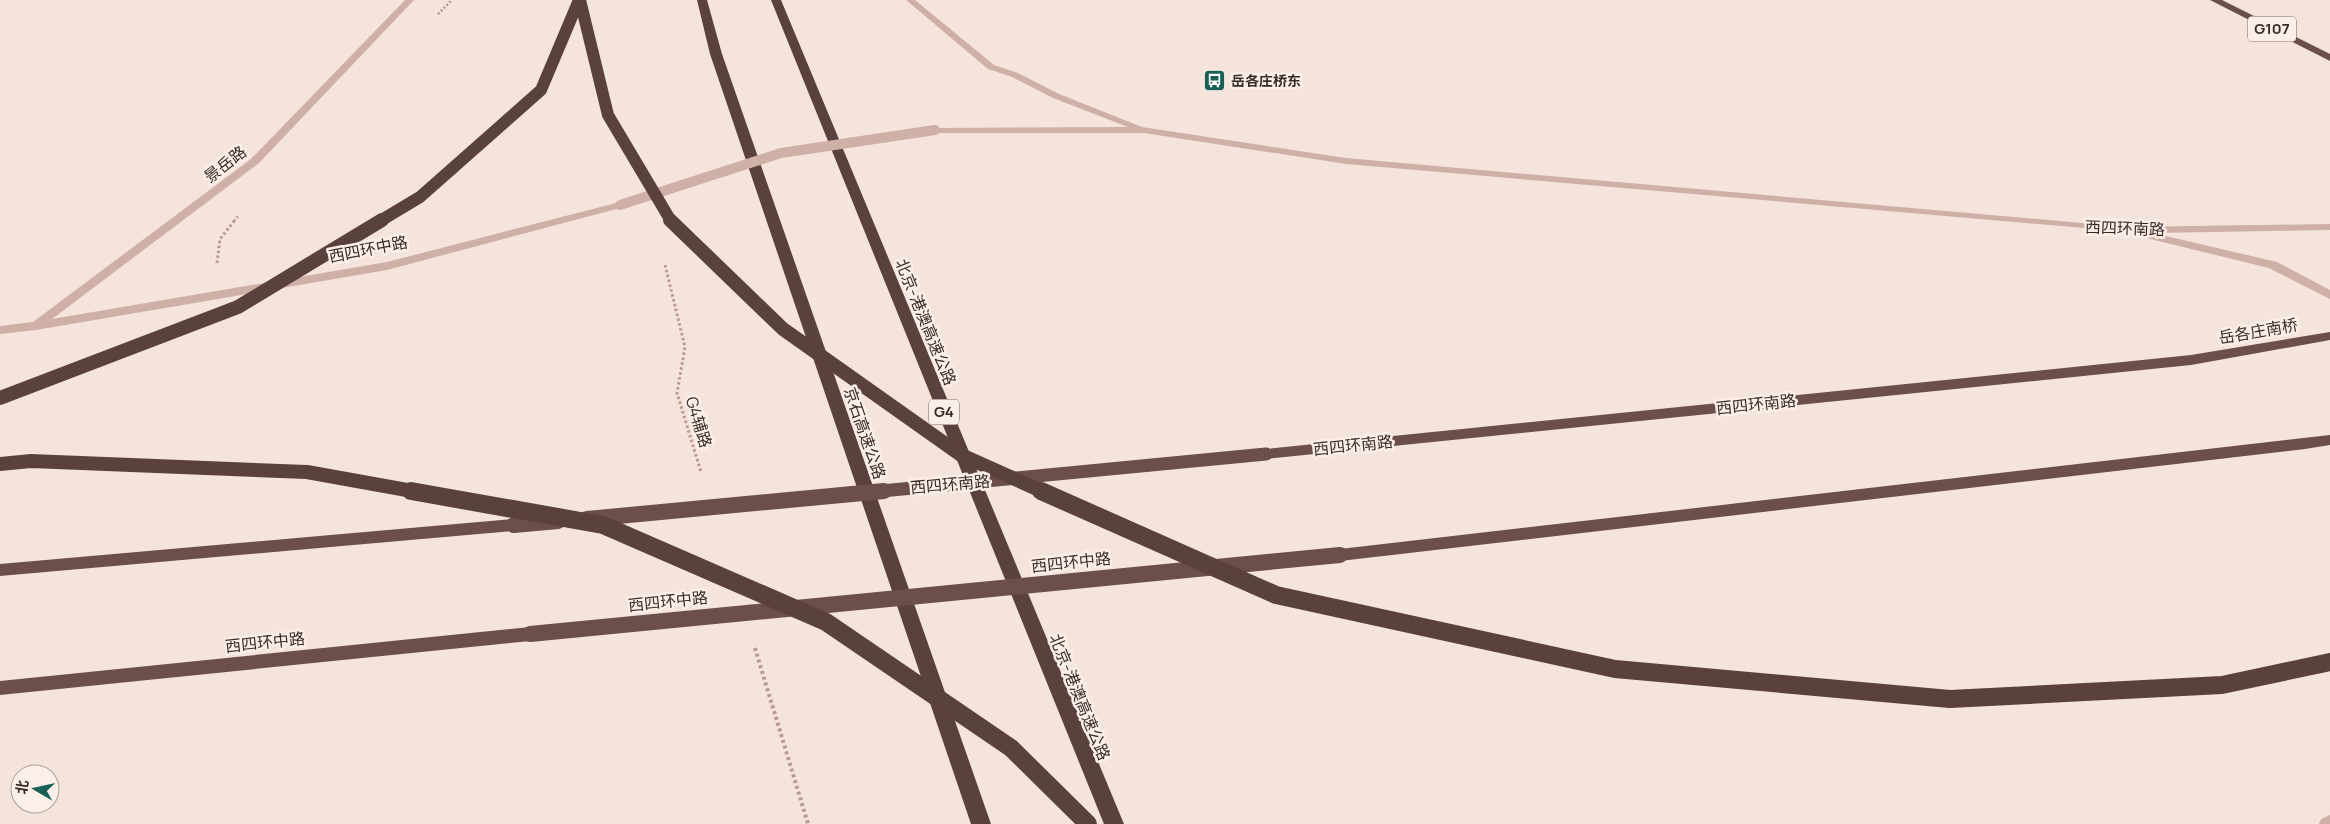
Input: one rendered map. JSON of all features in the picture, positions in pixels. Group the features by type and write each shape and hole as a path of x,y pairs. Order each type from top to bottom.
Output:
{"highway":[{"path":"0,398 238,307 420,197 541,90 580,0"},
{"path":"580,0 608,115 671,221 783,330 961,455 1276,596 1615,669 1950,700 2222,684 2330,662"},
{"name":"京石高速公路","path":"702,0 716,54 981,824"},
{"name":"北京-港澳高速公路","path":"776,0 1114,824"},
{"name":"G107","path":"2215,0 2330,58"},
{"name":"岳各庄南桥","path":"2191,360 2330,336"},
{"name":"西四环南路","path":"0,570 514,526 1266,454 2191,360"},
{"name":"西四环中路","path":"0,688 1340,555 2330,440"},
{"path":"0,464 31,461 307,472 603,525 826,622 1011,748 1088,824"}],"street":[{"name":"景岳路","path":"36,326 255,161 410,0"},
{"path":"910,0 991,67 1015,75 1056,96 1144,130"},
{"name":"西四环中路","path":"0,330 36,326 388,266 620,205 781,153 935,130"},
{"name":"西四环南路","path":"935,130 1144,130 1346,161 2127,230 2330,227"},
{"path":"2127,230 2273,265 2330,294"}],"path":[{"name":"G4辅路","path":"664,260 685,347 677,393 703,478"},
{"path":"752,640 808,824"}],"place":[{"name":"岳各庄桥东","path":"1215,81"}]}
